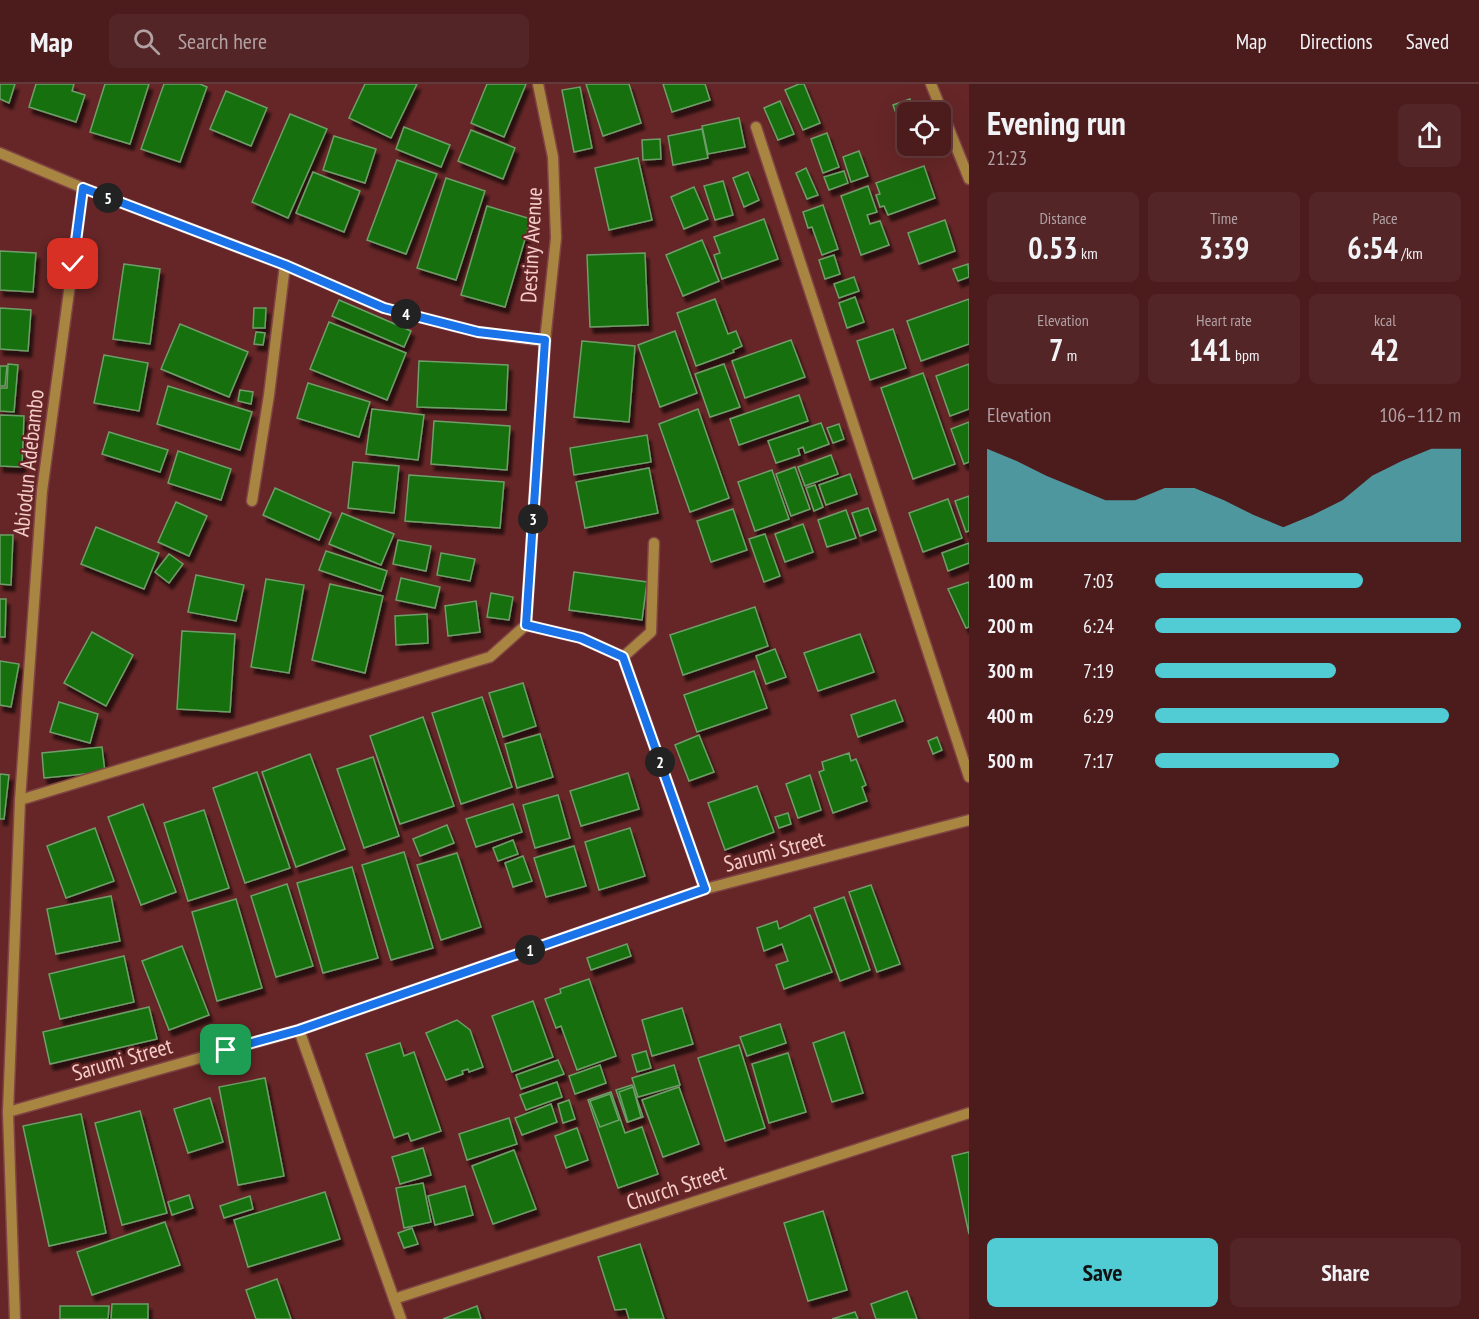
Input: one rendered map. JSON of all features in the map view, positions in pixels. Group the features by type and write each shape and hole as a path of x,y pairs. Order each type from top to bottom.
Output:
{"street":[{"name":"Destiny Avenue","path":"526,625 545,340 556,238 553,157 538,84"},
{"path":"931,84 969,179"},
{"path":"756,127 969,777"},
{"path":"0,153 83,188 285,265 384,308 478,332 545,340"},
{"name":"Abiodun Adebambo","path":"15,1319 8,1112 20,800 42,491 83,188"},
{"path":"252,501 269,395 285,265"},
{"path":"623,657 651,632 654,543"},
{"path":"20,800 490,657 526,625 581,638 623,657 705,889"},
{"name":"Sarumi Street","path":"8,1112 299,1030 705,889 969,820"},
{"path":"299,1030 401,1319"},
{"name":"Church Street","path":"394,1299 969,1113"}],"building":[{"path":"0,84 15,84 9,103 0,99"},
{"path":"36,84 74,84 72,91 85,95 76,122 29,107"},
{"path":"105,84 149,84 130,144 90,132"},
{"path":"164,84 200,84 207,87 180,162 141,149"},
{"path":"365,84 417,84 391,138 349,118"},
{"path":"487,84 526,84 504,137 471,123"},
{"path":"586,84 629,84 641,123 603,136"},
{"path":"663,84 705,84 710,100 672,112"},
{"path":"804,84 820,123 803,130 785,90"},
{"path":"580,87 592,148 574,152 562,90"},
{"path":"226,91 267,108 251,146 210,129"},
{"path":"780,101 794,134 778,140 764,108"},
{"path":"897,104 897,116 893,105"},
{"path":"290,114 327,129 288,218 252,202"},
{"path":"739,118 745,147 708,154 702,126"},
{"path":"404,127 450,145 441,167 396,149"},
{"path":"702,129 708,158 673,165 668,136"},
{"path":"471,130 515,148 503,179 458,161"},
{"path":"827,133 839,167 823,173 811,139"},
{"path":"334,136 376,149 365,183 323,170"},
{"path":"660,139 661,159 643,160 642,140"},
{"path":"859,151 868,176 851,182 843,157"},
{"path":"638,158 652,220 609,230 595,168"},
{"path":"397,160 437,174 406,254 367,240"},
{"path":"924,166 935,198 888,215 884,206 880,207 876,195 880,194 876,183"},
{"path":"806,168 818,195 807,199 796,173"},
{"path":"844,171 848,183 829,190 824,177"},
{"path":"313,172 360,191 344,232 296,213"},
{"path":"748,172 759,200 744,207 733,178"},
{"path":"446,178 485,191 456,280 417,268"},
{"path":"723,181 733,215 715,220 704,186"},
{"path":"868,186 877,212 867,215 870,224 880,221 889,245 861,255 841,196"},
{"path":"694,187 708,219 684,229 671,197"},
{"path":"823,205 838,249 822,255 812,227 808,228 803,212"},
{"path":"487,206 531,219 505,307 461,295"},
{"path":"764,219 778,259 722,279 714,255 720,253 714,237"},
{"path":"945,220 955,251 919,264 908,233"},
{"path":"702,240 719,281 683,296 666,255"},
{"path":"0,251 36,253 33,292 0,290"},
{"path":"645,253 648,325 590,327 587,255"},
{"path":"834,255 840,274 825,279 819,260"},
{"path":"124,264 160,269 150,344 113,339"},
{"path":"968,264 969,277 958,281 953,269"},
{"path":"854,277 859,291 839,298 834,284"},
{"path":"855,297 864,322 847,328 839,303"},
{"path":"715,299 728,334 736,331 742,346 733,350 734,352 696,366 677,313"},
{"path":"969,299 969,344 921,361 907,321"},
{"path":"339,300 411,331 404,347 332,316"},
{"path":"0,308 31,310 28,351 0,349"},
{"path":"254,308 266,308 265,328 253,328"},
{"path":"329,322 406,353 387,400 310,369"},
{"path":"180,324 248,352 229,397 161,369"},
{"path":"893,329 906,368 870,380 857,341"},
{"path":"675,331 697,393 660,407 638,345"},
{"path":"256,332 265,333 263,345 254,344"},
{"path":"791,340 805,377 745,398 732,361"},
{"path":"582,341 635,346 629,422 574,417"},
{"path":"104,355 148,363 139,411 94,403"},
{"path":"419,361 508,365 506,410 417,407"},
{"path":"8,364 18,365 14,412 0,411 0,388 7,388"},
{"path":"724,364 740,407 710,417 695,374"},
{"path":"969,364 969,409 950,416 936,376"},
{"path":"0,366 7,366 5,386 0,386"},
{"path":"923,373 955,464 913,479 881,388"},
{"path":"308,383 370,402 359,437 297,418"},
{"path":"168,386 252,412 240,450 157,424"},
{"path":"240,390 253,392 251,404 238,401"},
{"path":"799,395 808,421 739,445 730,419"},
{"path":"372,409 424,415 418,460 366,454"},
{"path":"698,409 729,498 690,512 659,424"},
{"path":"0,415 24,416 22,467 0,466"},
{"path":"434,421 510,426 507,470 431,464"},
{"path":"969,422 969,462 964,464 951,429"},
{"path":"821,423 829,444 805,453 803,447 798,449 800,455 776,463 768,441"},
{"path":"839,424 844,439 833,443 827,428"},
{"path":"109,432 168,450 160,472 102,454"},
{"path":"647,435 651,462 574,475 570,448"},
{"path":"178,451 231,469 221,500 168,483"},
{"path":"831,455 838,474 805,486 798,467"},
{"path":"353,462 399,466 394,513 348,508"},
{"path":"795,467 810,509 791,516 776,474"},
{"path":"649,468 658,513 585,528 576,482"},
{"path":"772,470 789,519 755,531 738,482"},
{"path":"850,474 857,494 826,505 819,485"},
{"path":"409,475 504,482 500,528 405,521"},
{"path":"815,485 823,507 814,511 806,488"},
{"path":"275,488 331,513 319,540 263,515"},
{"path":"969,496 969,531 966,532 955,501"},
{"path":"948,499 962,538 923,552 909,513"},
{"path":"176,502 207,516 189,556 158,542"},
{"path":"868,508 876,530 860,536 852,513"},
{"path":"733,509 747,550 711,562 697,521"},
{"path":"846,510 856,538 827,547 818,520"},
{"path":"342,513 394,534 381,565 329,544"},
{"path":"803,524 813,552 785,562 775,534"},
{"path":"96,527 159,553 144,589 81,564"},
{"path":"765,534 780,576 764,582 749,539"},
{"path":"0,535 13,535 11,585 0,584"},
{"path":"398,540 431,546 426,571 393,564"},
{"path":"969,543 969,563 948,571 942,553"},
{"path":"326,551 387,571 381,591 319,570"},
{"path":"441,553 475,559 470,581 437,575"},
{"path":"169,554 183,564 169,583 155,572"},
{"path":"574,572 647,582 642,620 569,610"},
{"path":"196,575 244,585 236,621 188,612"},
{"path":"401,578 440,587 435,608 396,600"},
{"path":"266,579 304,585 289,673 251,667"},
{"path":"969,582 969,627 966,628 948,589"},
{"path":"330,584 383,596 365,673 312,660"},
{"path":"491,593 513,597 509,620 487,617"},
{"path":"0,599 6,599 5,637 0,637"},
{"path":"476,601 480,632 448,636 445,606"},
{"path":"755,607 768,646 683,675 670,635"},
{"path":"427,614 428,643 396,645 395,616"},
{"path":"182,631 235,634 230,712 177,709"},
{"path":"92,632 133,655 106,706 64,683"},
{"path":"860,634 874,672 818,691 804,653"},
{"path":"775,649 786,677 766,684 756,656"},
{"path":"0,661 19,664 11,707 0,705"},
{"path":"754,671 767,708 697,732 684,695"},
{"path":"523,683 536,726 503,737 489,693"},
{"path":"482,697 512,787 461,804 432,713"},
{"path":"895,700 903,721 858,737 851,715"},
{"path":"59,702 98,714 90,743 50,732"},
{"path":"423,717 454,806 400,824 370,736"},
{"path":"540,734 553,777 517,788 505,744"},
{"path":"699,735 714,772 689,781 675,745"},
{"path":"937,737 942,750 933,754 928,741"},
{"path":"102,747 105,772 44,778 42,753"},
{"path":"849,753 851,761 856,759 866,785 862,787 867,801 833,813 819,772 824,770 822,762"},
{"path":"310,754 345,849 296,867 262,772"},
{"path":"373,757 399,836 364,848 337,769"},
{"path":"257,772 290,868 245,883 213,788"},
{"path":"628,773 639,809 581,826 570,791"},
{"path":"0,774 9,775 4,819 0,819"},
{"path":"810,775 821,810 798,818 786,784"},
{"path":"757,786 774,832 725,850 708,803"},
{"path":"558,795 570,838 535,848 523,805"},
{"path":"143,804 176,892 141,905 108,817"},
{"path":"513,804 522,832 476,847 466,819"},
{"path":"204,810 229,888 188,901 164,823"},
{"path":"788,813 791,824 779,828 775,817"},
{"path":"447,825 454,843 420,856 413,839"},
{"path":"95,828 114,881 66,898 47,846"},
{"path":"630,828 645,876 599,890 585,842"},
{"path":"513,840 518,854 498,861 493,848"},
{"path":"574,846 586,886 546,897 534,858"},
{"path":"404,852 433,948 391,960 362,865"},
{"path":"457,853 481,927 441,940 417,865"},
{"path":"523,856 532,881 513,887 505,863"},
{"path":"352,867 378,958 323,973 297,883"},
{"path":"287,884 313,966 276,977 251,896"},
{"path":"871,885 900,964 877,972 849,892"},
{"path":"111,896 120,941 56,954 47,909"},
{"path":"844,897 870,970 840,981 814,908"},
{"path":"236,899 262,988 217,1001 192,912"},
{"path":"810,915 832,972 784,989 776,965 788,961 782,944 764,951 757,928 777,921 779,929"},
{"path":"627,944 631,956 591,970 587,958"},
{"path":"182,946 209,1015 169,1030 142,961"},
{"path":"124,956 134,1002 60,1019 49,974"},
{"path":"589,979 616,1056 577,1070 561,1026 556,1028 545,999 561,993 560,989"},
{"path":"533,1001 553,1057 512,1072 492,1016"},
{"path":"149,1007 157,1039 50,1064 43,1032"},
{"path":"682,1008 693,1044 652,1056 642,1020"},
{"path":"457,1020 470,1030 483,1067 469,1072 468,1069 462,1071 463,1074 446,1080 426,1033"},
{"path":"780,1024 786,1043 747,1056 740,1037"},
{"path":"844,1032 863,1093 832,1102 813,1043"},
{"path":"400,1043 404,1056 414,1052 441,1131 411,1141 408,1133 394,1138 366,1054"},
{"path":"739,1045 765,1128 725,1141 698,1058"},
{"path":"646,1051 651,1068 637,1072 632,1055"},
{"path":"788,1053 806,1112 769,1123 752,1064"},
{"path":"558,1060 564,1074 521,1089 516,1075"},
{"path":"600,1065 606,1083 575,1094 569,1076"},
{"path":"674,1065 680,1085 638,1097 632,1078"},
{"path":"265,1078 284,1176 238,1185 219,1087"},
{"path":"557,1082 562,1097 526,1110 520,1095"},
{"path":"632,1085 643,1117 627,1122 616,1090"},
{"path":"633,1087 641,1117 628,1122 619,1092"},
{"path":"679,1087 699,1144 663,1157 642,1100"},
{"path":"611,1092 625,1133 642,1127 658,1174 618,1188 588,1100"},
{"path":"610,1094 619,1120 600,1127 590,1101"},
{"path":"210,1098 223,1142 188,1153 174,1109"},
{"path":"569,1100 575,1119 563,1123 558,1104"},
{"path":"551,1104 557,1122 522,1135 515,1118"},
{"path":"140,1111 167,1213 122,1225 95,1123"},
{"path":"81,1114 106,1233 49,1246 23,1126"},
{"path":"509,1118 517,1144 467,1160 459,1134"},
{"path":"577,1128 588,1160 566,1168 555,1136"},
{"path":"423,1148 431,1175 400,1184 392,1157"},
{"path":"514,1150 536,1209 493,1224 472,1166"},
{"path":"969,1152 969,1234 952,1156"},
{"path":"423,1183 431,1222 404,1228 396,1188"},
{"path":"465,1186 473,1215 435,1225 428,1196"},
{"path":"325,1192 340,1239 248,1267 234,1220"},
{"path":"189,1195 193,1208 172,1215 168,1202"},
{"path":"250,1196 253,1209 224,1218 220,1206"},
{"path":"823,1211 847,1290 808,1301 784,1223"},
{"path":"165,1222 180,1265 92,1295 77,1252"},
{"path":"412,1228 418,1244 404,1248 398,1233"},
{"path":"640,1244 664,1319 629,1319 626,1309 615,1310 598,1257"},
{"path":"277,1279 291,1319 256,1319 246,1290"},
{"path":"907,1291 917,1319 876,1319 871,1304"},
{"path":"112,1304 148,1304 148,1319 111,1319"},
{"path":"60,1306 109,1306 108,1319 60,1319"},
{"path":"477,1306 481,1319 443,1319"},
{"path":"855,1312 858,1319 832,1319"}],"route":[{"path":"73,264 83,188 285,265 384,308 478,332 545,340 526,625 581,638 623,657 705,889 299,1030 226,1050"}]}
